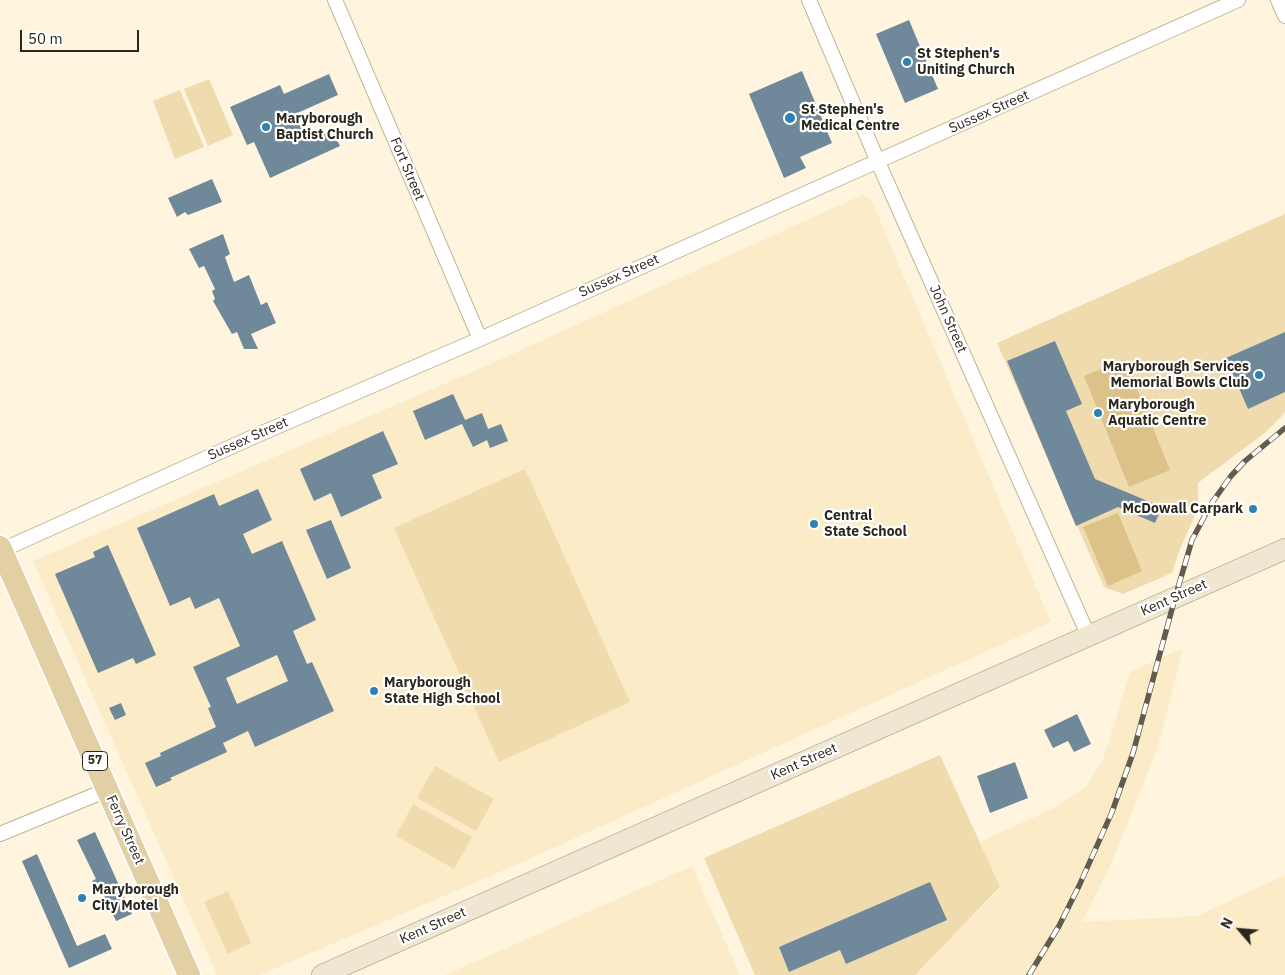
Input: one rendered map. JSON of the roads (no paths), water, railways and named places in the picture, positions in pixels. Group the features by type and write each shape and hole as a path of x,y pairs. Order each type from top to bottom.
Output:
{"main road":[{"name":"Kent Street","path":"322,975 1285,549"},
{"name":"Ferry Street","path":"0,550 189,975"}],"street":[{"name":"Fort Street","path":"335,0 480,339"},
{"name":"John Street","path":"809,0 878,162 1089,637"},
{"name":"Sussex Street","path":"0,550 253,437 480,339 1238,0"},
{"path":"1278,0 1285,16"},
{"path":"0,834 107,790"}],"railway":[{"path":"1029,975 1059,926 1112,812 1133,753 1192,540 1211,504 1231,476 1245,461 1285,428"}],"place":[{"name":"St Stephen's Uniting Church","path":"907,62"},
{"name":"St Stephen's Medical Centre","path":"790,118"},
{"name":"Maryborough Baptist Church","path":"266,127"},
{"name":"Maryborough Services Memorial Bowls Club","path":"1259,375"},
{"name":"Maryborough Aquatic Centre","path":"1098,413"},
{"name":"McDowall Carpark","path":"1253,509"},
{"name":"Central State School","path":"814,524"},
{"name":"Maryborough State High School","path":"374,691"},
{"name":"Maryborough City Motel","path":"82,898"}]}
